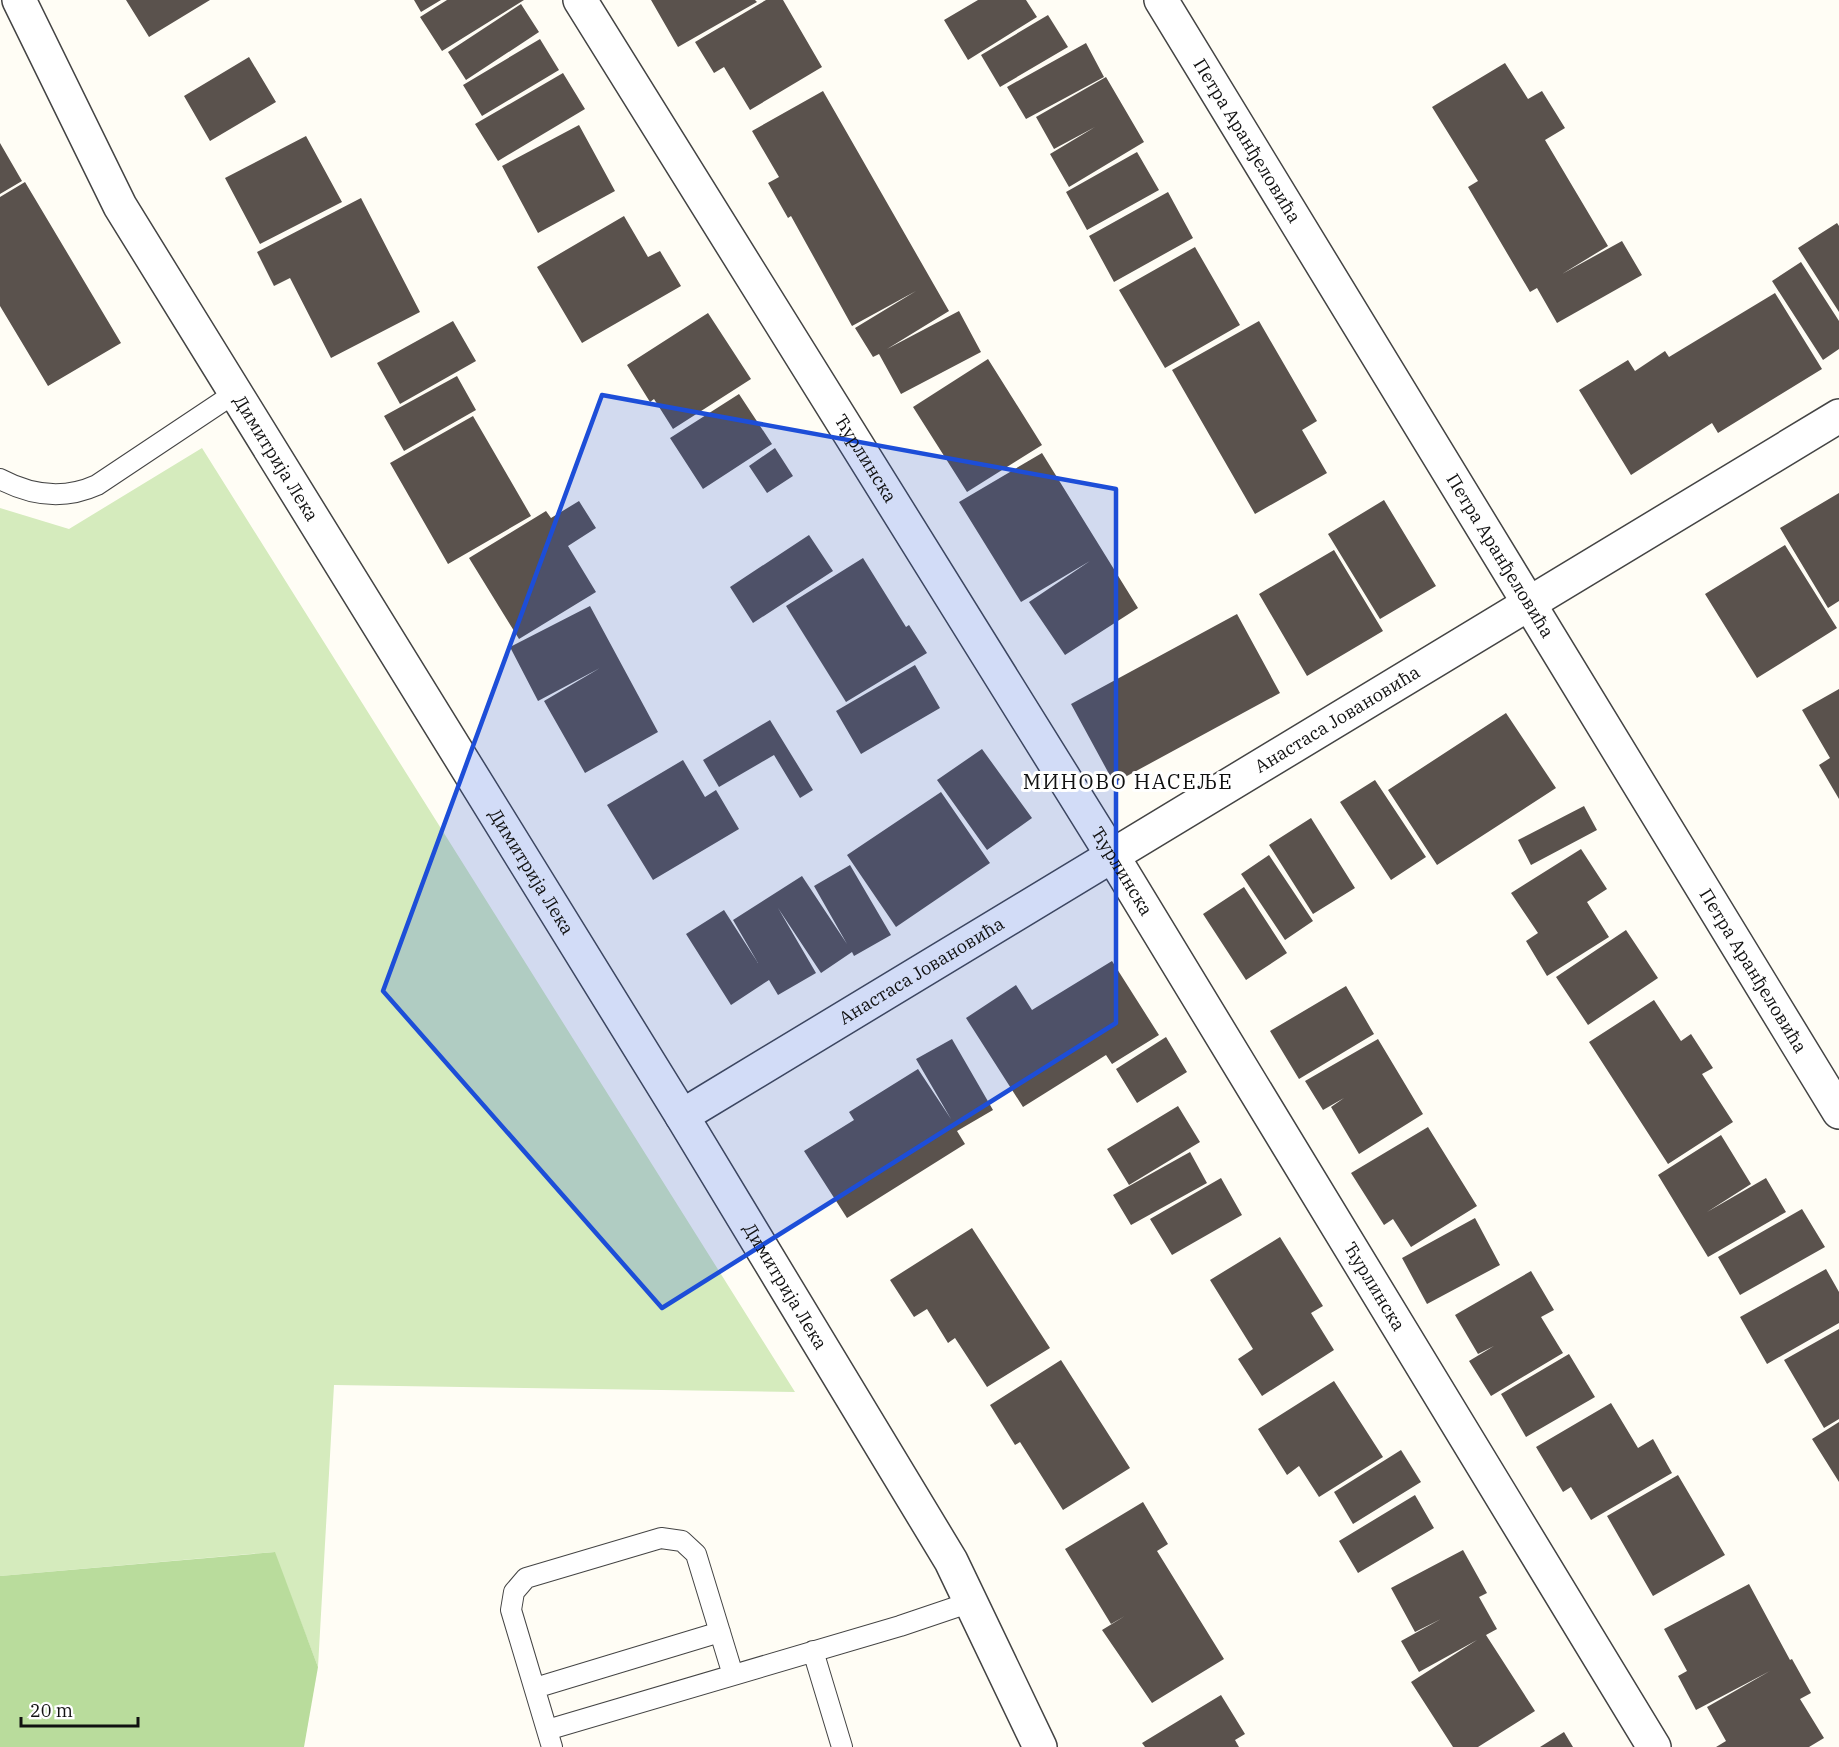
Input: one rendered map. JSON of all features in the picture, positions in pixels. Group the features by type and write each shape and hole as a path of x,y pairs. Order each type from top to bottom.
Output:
{"street":[{"name":"Димитрија Лека","path":"19,0 120,206 682,1116 951,1561 1040,1747"},
{"name":"Ћурлинска","path":"580,0 1112,855 1654,1747"},
{"name":"Петра Аранђеловића","path":"1161,0 1839,1112"},
{"name":"Анастаса Јовановића","path":"682,1116 1839,416"}],"lane":[{"path":"0,479 47,495 80,493 97,485 235,393"},
{"path":"733,1675 696,1554 682,1541 661,1538 526,1578 514,1592 511,1610 550,1738 733,1675 900,1626 971,1602"},
{"path":"535,1688 720,1632"},
{"path":"813,1651 842,1747"}],"highlighted area":[{"path":"602,395 1116,489 1116,1023 662,1308 383,991"}],"green space":[{"path":"202,448 795,1392 334,1385 318,1667 274,1552 0,1576 0,508 69,529"},
{"path":"275,1552 318,1667 304,1747 0,1747 0,1576"}],"building":[{"path":"126,0 210,0 149,37"},
{"path":"414,0 441,0 421,12"},
{"path":"447,0 524,0 442,51 420,17"},
{"path":"651,0 755,0 757,2 678,47"},
{"path":"766,0 783,0 822,67 750,110 724,67 714,73 695,42"},
{"path":"978,0 1026,0 1037,17 968,60 944,20"},
{"path":"521,4 539,32 466,80 448,52"},
{"path":"1048,15 1068,47 1000,87 981,55"},
{"path":"540,39 559,70 482,116 463,85"},
{"path":"1086,43 1104,77 1026,119 1007,87"},
{"path":"249,57 276,102 210,141 184,96"},
{"path":"1505,63 1528,99 1542,91 1565,128 1545,140 1608,246 1562,274 1622,241 1642,275 1557,323 1537,288 1530,292 1468,187 1478,181 1432,107"},
{"path":"563,73 585,109 498,161 475,124"},
{"path":"1106,77 1144,142 1069,187 1050,154 1095,127 1054,149 1036,117"},
{"path":"823,91 949,311 887,349 959,311 981,352 901,394 879,354 873,357 855,328 916,291 852,326 791,216 788,218 768,183 779,177 752,131"},
{"path":"579,125 615,191 538,233 502,166"},
{"path":"306,136 342,202 260,244 225,178"},
{"path":"0,143 22,181 0,194"},
{"path":"1137,152 1159,190 1087,230 1066,192"},
{"path":"25,182 121,343 48,386 0,306 0,197"},
{"path":"1168,192 1193,238 1114,282 1089,236"},
{"path":"361,198 420,312 331,358 290,278 274,286 257,252"},
{"path":"624,216 648,257 660,251 681,286 582,343 537,267"},
{"path":"1837,223 1839,226 1839,312 1798,248"},
{"path":"1195,247 1240,325 1165,368 1119,290"},
{"path":"1801,262 1839,321 1839,349 1823,360 1772,281"},
{"path":"1775,293 1822,369 1718,433 1712,423 1631,475 1579,390 1628,360 1635,371 1665,351 1669,357"},
{"path":"708,313 751,379 673,429 654,399 650,402 627,365"},
{"path":"453,321 476,361 400,404 377,363"},
{"path":"1259,321 1317,421 1302,430 1327,473 1255,514 1172,370"},
{"path":"988,359 1042,445 967,492 913,407"},
{"path":"457,376 476,410 404,451 384,416"},
{"path":"739,394 772,444 703,489 670,438"},
{"path":"473,416 531,516 448,564 390,463"},
{"path":"775,448 793,476 767,493 749,466"},
{"path":"1042,453 1138,608 1065,655 1029,602 1090,561 1021,602 959,502"},
{"path":"1839,493 1839,601 1828,608 1780,528"},
{"path":"1384,500 1436,586 1380,619 1328,534"},
{"path":"579,501 596,528 568,546 596,592 519,639 469,558 546,511 551,518"},
{"path":"809,535 833,571 753,623 730,587"},
{"path":"1785,545 1837,628 1757,678 1705,594"},
{"path":"1334,550 1383,631 1307,676 1259,594"},
{"path":"863,558 906,627 909,625 927,653 846,702 786,606"},
{"path":"590,606 658,732 585,773 544,701 600,668 538,701 510,647"},
{"path":"1237,614 1280,693 1114,783 1071,704"},
{"path":"915,665 940,708 861,754 836,711"},
{"path":"1839,689 1839,799 1819,765 1830,758 1802,710"},
{"path":"1506,713 1556,788 1437,865 1388,790"},
{"path":"770,720 813,790 800,798 774,755 719,787 703,760"},
{"path":"982,749 1032,818 987,850 937,780"},
{"path":"683,760 705,797 716,790 739,829 653,880 607,805"},
{"path":"1375,780 1426,857 1391,880 1340,802"},
{"path":"941,792 990,863 896,927 847,855"},
{"path":"1584,806 1597,830 1531,865 1518,840"},
{"path":"1311,818 1355,888 1313,914 1269,845"},
{"path":"1581,849 1607,889 1587,902 1609,937 1547,976 1526,941 1538,933 1511,893"},
{"path":"1269,855 1313,921 1285,940 1241,874"},
{"path":"850,865 891,935 854,956 852,952 821,973 778,908 816,973 778,995 769,980 731,1005 686,934 724,910 758,963 733,920 802,876 847,944 814,886"},
{"path":"1244,887 1287,953 1246,980 1203,914"},
{"path":"1626,930 1658,978 1588,1025 1556,977"},
{"path":"1112,961 1159,1035 1112,1064 1106,1055 1023,1107 966,1018 1016,985 1032,1010"},
{"path":"1346,986 1374,1034 1299,1079 1270,1031"},
{"path":"1654,1000 1681,1041 1691,1034 1713,1068 1702,1074 1733,1122 1668,1164 1589,1042"},
{"path":"1166,1037 1187,1072 1137,1103 1116,1069"},
{"path":"952,1039 993,1110 957,1131 965,1144 847,1218 804,1151 854,1120 849,1112 918,1069 951,1119 916,1059"},
{"path":"1378,1039 1423,1114 1359,1154 1331,1107 1344,1098 1323,1110 1305,1081"},
{"path":"1178,1106 1200,1142 1129,1185 1107,1149"},
{"path":"1428,1127 1477,1206 1411,1247 1393,1219 1384,1225 1351,1173"},
{"path":"1721,1135 1751,1184 1707,1212 1766,1178 1786,1212 1708,1257 1658,1175"},
{"path":"1190,1152 1207,1183 1131,1225 1113,1195"},
{"path":"1221,1178 1242,1215 1172,1255 1150,1219"},
{"path":"1802,1209 1825,1247 1740,1295 1718,1257"},
{"path":"1475,1218 1500,1265 1427,1304 1402,1258"},
{"path":"972,1228 1050,1348 987,1387 955,1338 948,1343 927,1309 914,1317 890,1280"},
{"path":"1280,1237 1323,1306 1311,1313 1334,1350 1262,1396 1238,1359 1253,1349 1210,1280"},
{"path":"1826,1269 1839,1292 1839,1323 1767,1364 1740,1317"},
{"path":"1531,1271 1554,1310 1541,1317 1563,1353 1491,1396 1469,1361 1494,1346 1478,1354 1455,1315"},
{"path":"1839,1329 1839,1419 1824,1428 1784,1360"},
{"path":"1569,1354 1595,1397 1526,1437 1501,1394"},
{"path":"1061,1360 1130,1468 1063,1510 1020,1442 1015,1445 990,1405"},
{"path":"1334,1381 1383,1457 1319,1497 1299,1466 1287,1475 1258,1429"},
{"path":"1611,1403 1638,1448 1653,1439 1672,1473 1591,1520 1571,1487 1563,1492 1536,1447"},
{"path":"1839,1422 1839,1482 1812,1439"},
{"path":"1401,1450 1421,1482 1353,1524 1334,1492"},
{"path":"1678,1475 1725,1555 1653,1596 1607,1516"},
{"path":"1415,1495 1434,1528 1358,1573 1339,1541"},
{"path":"1143,1502 1168,1544 1157,1551 1224,1659 1152,1703 1102,1630 1125,1616 1111,1624 1065,1549"},
{"path":"1463,1550 1487,1593 1479,1597 1497,1629 1486,1635 1535,1711 1478,1747 1453,1747 1411,1682 1477,1640 1419,1672 1401,1641 1441,1619 1415,1632 1391,1588"},
{"path":"1749,1584 1790,1660 1792,1659 1811,1693 1800,1699 1824,1738 1809,1747 1716,1747 1726,1741 1707,1707 1770,1671 1696,1710 1678,1676 1687,1671 1664,1629"},
{"path":"1221,1695 1245,1734 1235,1740 1239,1747 1145,1747 1142,1743"},
{"path":"1564,1732 1573,1747 1540,1747"}],"district":[{"name":"МИНОВО НАСЕЉЕ","path":"1128,782"}]}
